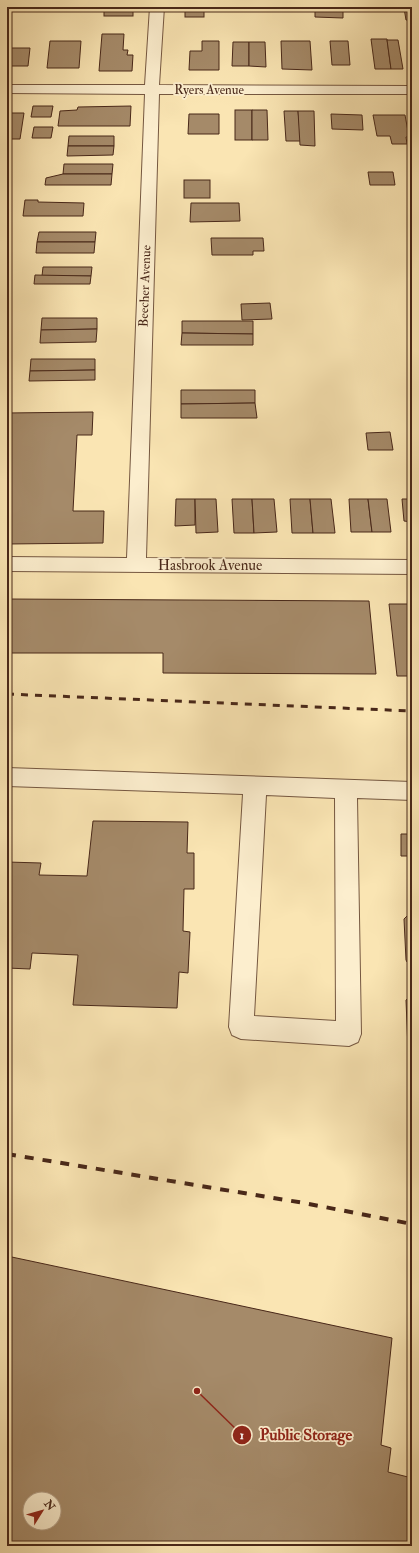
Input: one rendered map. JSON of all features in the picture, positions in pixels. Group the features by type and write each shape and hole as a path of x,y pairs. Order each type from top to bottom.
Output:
{"street":[{"name":"Beecher Avenue","path":"136,565 152,90 157,7"},
{"name":"Ryers Avenue","path":"7,89 412,90"},
{"name":"Hasbrook Avenue","path":"7,564 412,567"},
{"path":"7,777 412,791"},
{"path":"255,786 241,1027 350,1034 346,789"}],"building":[{"path":"104,7 133,7 133,16 104,16"},
{"path":"185,7 204,7 204,17 185,17"},
{"path":"315,7 343,8 343,18 315,17"},
{"path":"404,8 412,8 412,20 406,20"},
{"path":"102,34 124,34 123,50 128,50 127,55 133,55 132,71 99,71"},
{"path":"371,39 387,39 391,69 375,69"},
{"path":"387,40 398,40 403,69 391,69"},
{"path":"50,41 81,41 79,68 47,68"},
{"path":"202,41 219,41 219,70 189,70 190,51 202,51"},
{"path":"281,41 310,41 312,70 282,69"},
{"path":"330,41 348,41 350,65 332,65"},
{"path":"233,42 249,42 249,66 232,66"},
{"path":"249,42 265,42 266,67 249,66"},
{"path":"9,48 30,48 28,66 7,66"},
{"path":"33,106 53,106 51,117 31,117"},
{"path":"131,106 130,126 58,126 60,111 77,110 78,107"},
{"path":"235,110 252,110 252,140 235,140"},
{"path":"252,110 267,110 268,140 252,140"},
{"path":"284,111 298,111 301,141 286,141"},
{"path":"298,111 314,111 315,146 300,145"},
{"path":"7,113 24,113 20,139 7,139"},
{"path":"189,114 219,114 219,134 188,134"},
{"path":"331,114 362,115 363,130 332,129"},
{"path":"373,115 405,115 409,137 406,137 407,144 392,144 390,136 377,136"},
{"path":"34,127 53,127 51,138 32,138"},
{"path":"69,136 114,136 114,146 68,146"},
{"path":"68,146 114,146 113,155 67,156"},
{"path":"64,164 113,164 112,174 63,174"},
{"path":"368,172 393,172 395,185 370,185"},
{"path":"63,174 112,174 111,185 45,185 46,178"},
{"path":"184,180 210,180 210,198 184,198"},
{"path":"25,200 38,200 38,202 84,203 83,216 23,216"},
{"path":"191,203 239,203 240,221 190,222"},
{"path":"39,232 96,232 95,242 37,242"},
{"path":"211,238 263,238 264,251 253,251 253,255 212,255"},
{"path":"37,242 95,242 94,253 36,253"},
{"path":"43,267 92,267 91,276 42,276"},
{"path":"35,275 91,276 90,284 34,284"},
{"path":"270,303 272,319 242,320 241,304"},
{"path":"42,318 97,318 97,329 41,330"},
{"path":"182,321 253,321 253,334 182,333"},
{"path":"97,329 96,342 40,343 41,330"},
{"path":"182,333 253,334 253,345 181,345"},
{"path":"31,359 95,359 95,370 30,371"},
{"path":"95,370 95,380 29,381 30,371"},
{"path":"181,390 255,390 255,403 181,404"},
{"path":"255,403 257,418 181,418 181,404"},
{"path":"93,412 92,435 77,435 73,511 104,511 103,543 7,544 7,413"},
{"path":"390,432 393,450 368,450 366,433"},
{"path":"176,499 195,499 195,525 175,526"},
{"path":"195,499 216,499 218,532 196,533"},
{"path":"232,499 252,499 254,533 234,533"},
{"path":"252,499 274,499 277,532 254,533"},
{"path":"290,499 310,499 313,533 292,533"},
{"path":"310,499 331,499 335,533 313,533"},
{"path":"349,499 368,499 372,532 351,532"},
{"path":"368,499 387,499 391,532 372,532"},
{"path":"402,499 412,499 412,522 404,521"},
{"path":"7,599 369,601 376,674 163,673 163,653 7,653"},
{"path":"389,604 412,604 412,676 397,676"},
{"path":"93,821 188,822 187,853 194,853 194,889 184,889 183,931 190,932 188,973 179,972 177,1008 73,1005 78,955 32,953 30,969 7,968 7,862 41,863 39,875 87,876"},
{"path":"401,834 412,834 412,983 411,963 407,962 406,960 404,919 410,913 409,856 401,856"},
{"path":"412,995 412,1049 408,1049 406,1000"},
{"path":"7,1256 392,1338 381,1445 391,1448 388,1472 412,1478 412,1546 7,1546"}],"railway":[{"path":"7,694 412,711"},
{"path":"7,1154 304,1203 412,1224"}],"place":[{"name":"Public Storage","path":"197,1391"}]}
